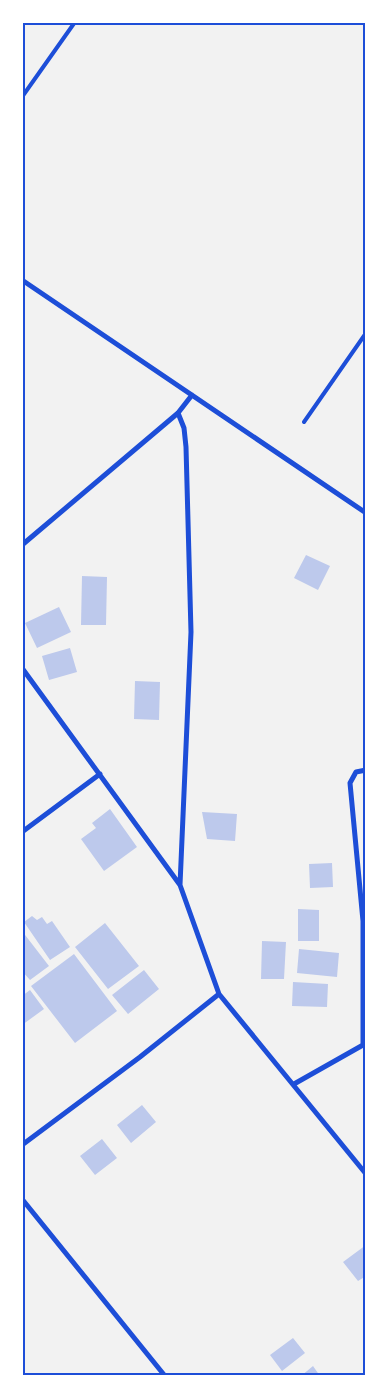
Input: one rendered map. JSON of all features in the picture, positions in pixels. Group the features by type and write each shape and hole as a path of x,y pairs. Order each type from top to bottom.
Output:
{"street":[{"path":"22,280 366,513"},
{"path":"22,545 178,413 192,395"},
{"path":"178,413 184,428 186,447 191,632 180,884"},
{"path":"22,668 180,884 219,994 366,1174"},
{"path":"294,1084 363,1045 364,921 350,783 356,772 366,770"},
{"path":"22,832 100,774"},
{"path":"22,1145 140,1057 219,994"},
{"path":"22,1199 165,1376"}],"lane":[{"path":"22,97 75,22"},
{"path":"304,422 366,333"}],"building":[{"path":"306,555 330,566 318,590 294,578"},
{"path":"82,576 107,577 106,625 81,625"},
{"path":"59,607 71,632 37,648 25,623"},
{"path":"70,648 77,672 49,680 42,656"},
{"path":"135,681 160,682 159,720 134,719"},
{"path":"110,809 137,847 104,871 81,839 96,828 92,823"},
{"path":"202,812 237,814 235,841 207,839"},
{"path":"332,863 333,887 310,888 309,864"},
{"path":"298,909 319,910 319,941 298,941"},
{"path":"32,916 37,920 42,917 47,924 52,921 70,947 50,960 24,922"},
{"path":"105,923 139,966 108,989 75,947"},
{"path":"22,931 49,966 30,980 22,971"},
{"path":"262,941 286,942 284,979 261,979"},
{"path":"299,949 339,953 337,977 297,973"},
{"path":"74,954 117,1011 75,1043 31,986"},
{"path":"144,970 159,989 128,1014 112,995"},
{"path":"293,982 328,984 327,1007 292,1006"},
{"path":"30,990 44,1009 22,1025 22,996"},
{"path":"142,1105 156,1122 131,1143 117,1125"},
{"path":"102,1139 117,1158 95,1175 80,1156"},
{"path":"366,1245 366,1276 358,1281 343,1262"},
{"path":"293,1338 305,1353 282,1371 270,1355"},
{"path":"313,1366 320,1376 301,1376"}]}
